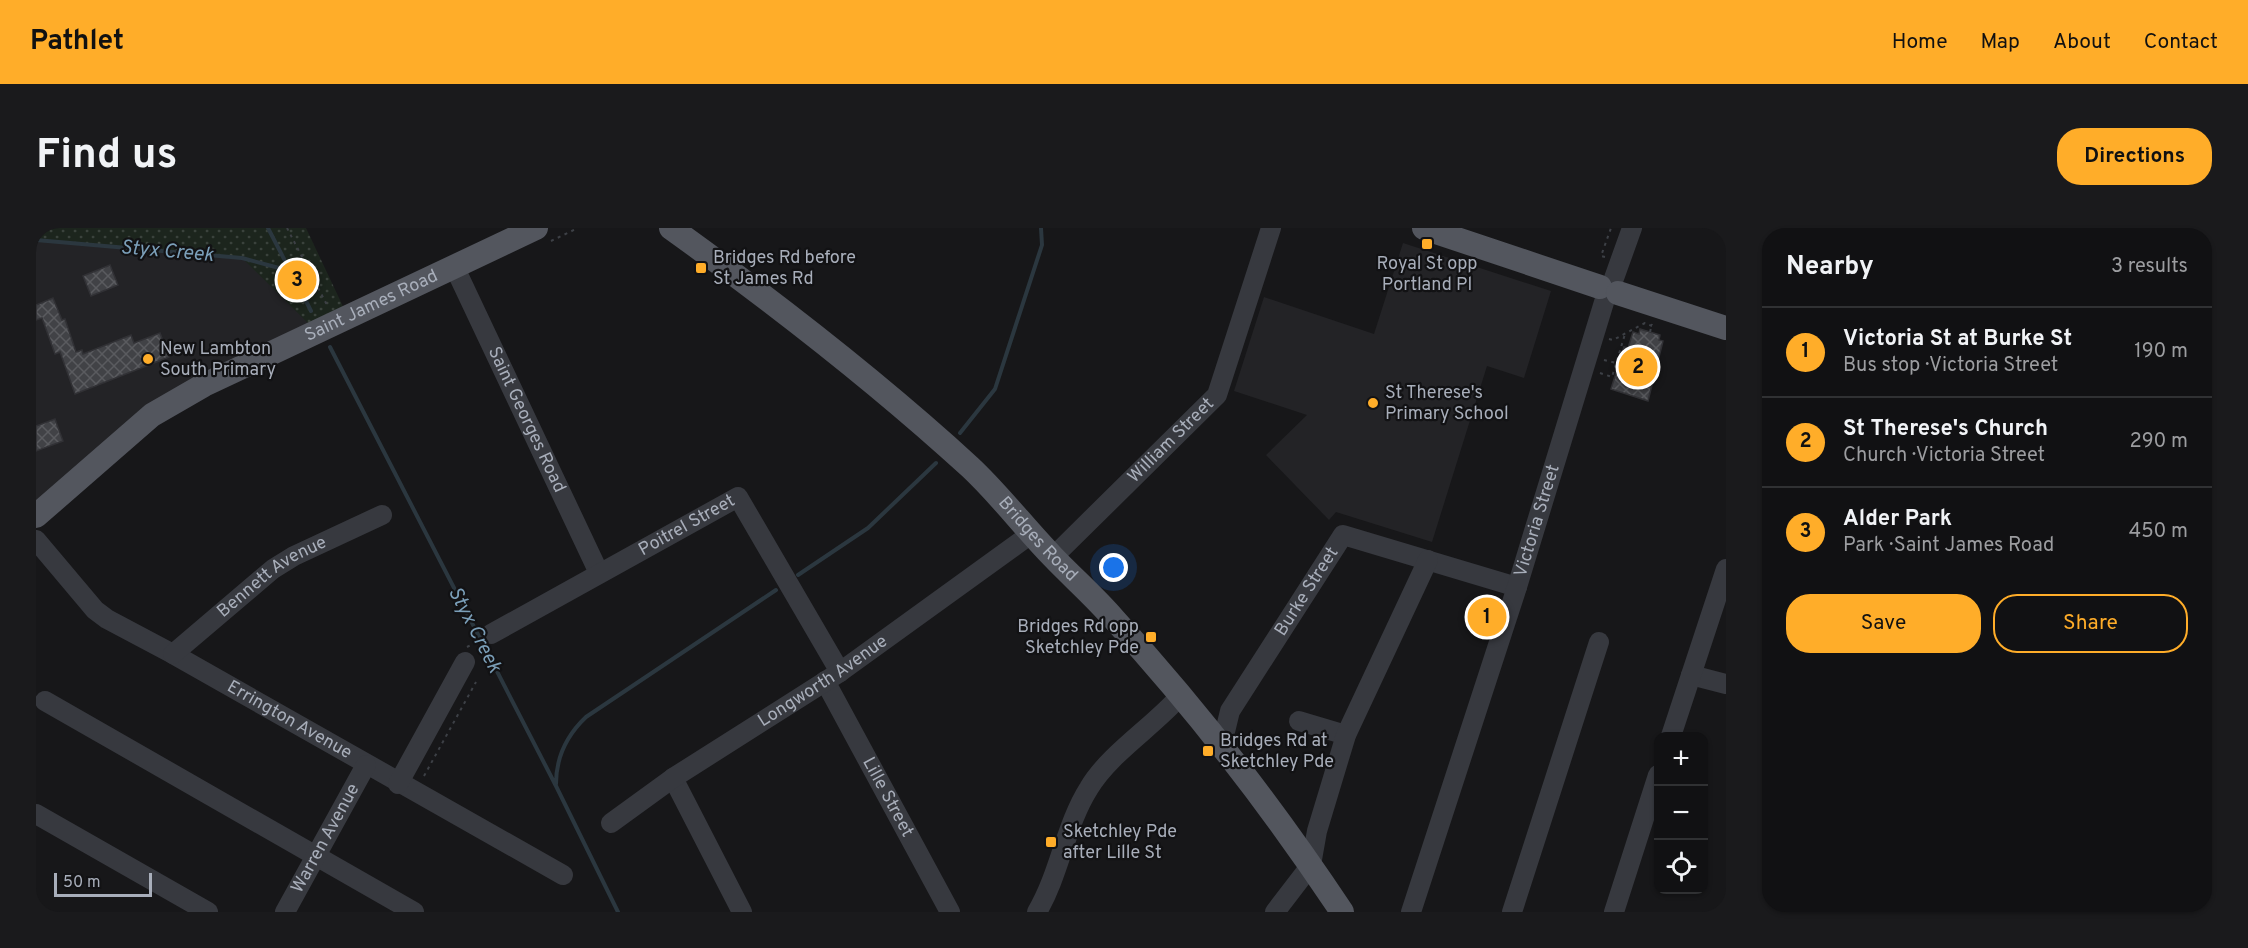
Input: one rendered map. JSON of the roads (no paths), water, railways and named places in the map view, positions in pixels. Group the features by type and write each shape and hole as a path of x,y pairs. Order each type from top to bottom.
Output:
{"main road":[{"name":"Saint James Road","path":"36,516 152,415 204,385 536,228"},
{"name":"Bridges Road","path":"671,228 759,292 892,400 971,468 1031,534 1113,617 1202,720 1311,865 1342,912"},
{"path":"1424,228 1726,328"}],"street":[{"name":"William Street","path":"1053,557 1217,394 1271,228"},
{"name":"Victoria Street","path":"1411,912 1517,586 1609,290 1632,228"},
{"name":"Saint Georges Road","path":"454,266 598,573"},
{"name":"Poitrel Street","path":"490,634 738,497 832,676"},
{"name":"Bennett Avenue","path":"173,654 273,569 294,556 382,515"},
{"name":"Longworth Avenue","path":"611,823 673,778 832,676 1031,534"},
{"name":"Burke Street","path":"1222,744 1230,711 1343,535 1517,586"},
{"name":"Errington Avenue","path":"36,540 95,610 398,784 563,875"},
{"path":"1275,912 1311,865 1317,831 1346,735 1428,560"},
{"path":"1672,732 1726,569"},
{"path":"1512,912 1599,642"},
{"path":"398,784 465,662"},
{"path":"1691,675 1726,684"},
{"name":"Lille Street","path":"832,676 950,912"},
{"path":"1037,912 1053,879 1080,803 1090,785 1102,770 1170,708 1180,696"},
{"path":"45,701 414,912"},
{"path":"1202,720 1230,711"},
{"path":"1299,721 1346,735"},
{"name":"Warren Avenue","path":"285,912 366,765"},
{"path":"673,778 742,912"},
{"path":"1614,912 1655,786"},
{"path":"36,814 208,912"}],"waterway":[{"path":"268,228 298,286"},
{"path":"960,433 995,389 1042,245 1041,228"},
{"name":"Styx Creek","path":"36,240 242,258 279,268 301,291 311,311"},
{"name":"Styx Creek","path":"330,347 556,786 618,912"},
{"path":"798,575 868,528 936,463"},
{"path":"556,784 560,756 573,731 586,717 776,590"}],"place":[{"name":"Royal St opp Portland Pl","path":"1427,244"},
{"name":"Bridges Rd before St James Rd","path":"701,268"},
{"name":"Alder Park","path":"297,280"},
{"name":"New Lambton South Primary","path":"148,359"},
{"name":"St Therese's Church","path":"1638,367"},
{"name":"St Therese's Primary School","path":"1373,403"},
{"name":"Victoria St at Burke St","path":"1487,617"},
{"name":"Bridges Rd opp Sketchley Pde","path":"1151,637"},
{"name":"Bridges Rd at Sketchley Pde","path":"1208,751"},
{"name":"Sketchley Pde after Lille St","path":"1051,842"}]}
